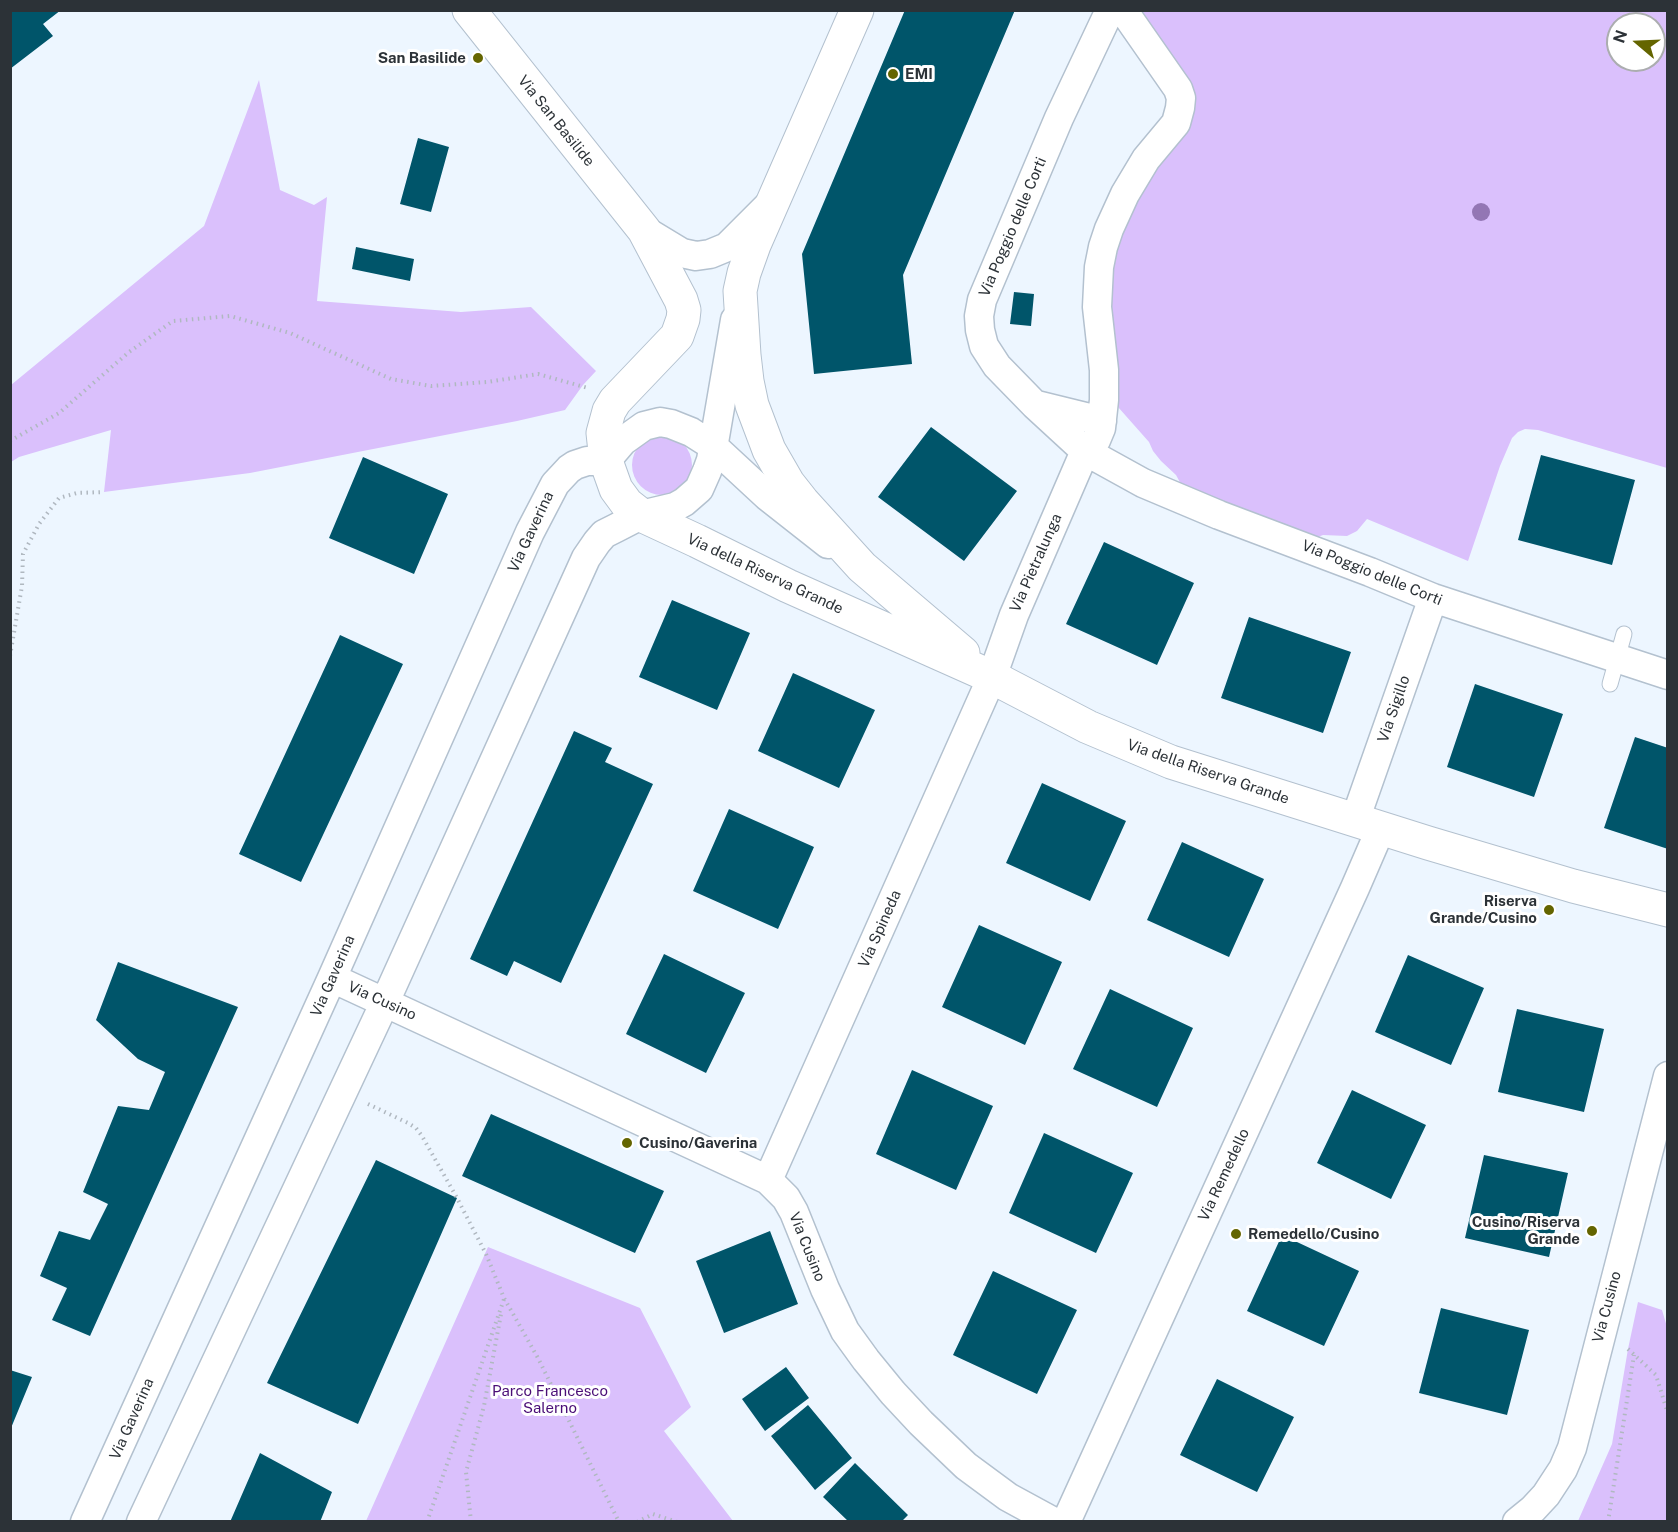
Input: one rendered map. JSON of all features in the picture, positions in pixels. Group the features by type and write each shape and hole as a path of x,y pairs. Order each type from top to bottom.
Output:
{"street":[{"name":"Via San Basilide","path":"469,10 644,230 681,300 684,310 677,336 615,401"},
{"path":"141,1521 343,1094 586,558 604,534 640,515 675,507 699,489 707,471 713,446 744,273 754,245 857,10"},
{"name":"Via Poggio delle Corti","path":"1110,10 1059,118 982,300 979,316 980,330 984,346 991,358 1035,405 1085,451 1143,483 1433,598 1668,675"},
{"path":"1085,451 1096,440 1102,421 1104,370 1098,307 1099,267 1103,247 1108,229 1125,194 1146,159 1176,123 1181,98 1178,89 1123,10"},
{"path":"644,230 682,253 696,256 710,254 727,247 774,199"},
{"path":"740,291 749,393 766,444 788,483 862,567"},
{"path":"615,401 609,411 603,434 606,461 616,489 640,515"},
{"path":"1035,405 1102,421"},
{"path":"606,461 623,441 644,426 660,422 679,426 713,446 767,496 817,536 862,567 992,677"},
{"name":"Via Pietralunga","path":"992,677 1014,615 1085,451"},
{"name":"Via Gaverina","path":"85,1521 332,978 544,503 555,484 569,469 587,461 606,461"},
{"name":"Via della Riserva Grande","path":"640,515 788,586 992,677 1088,727 1171,762 1573,886 1668,910"},
{"name":"Via Sigillo","path":"1368,824 1433,598"},
{"name":"Via Spineda","path":"768,1180 992,677"},
{"name":"Via Remedello","path":"1066,1521 1335,932 1368,824"},
{"name":"Via Cusino","path":"332,978 768,1180 786,1197 794,1212 825,1289 845,1331 893,1393 953,1455 1008,1497 1054,1521"},
{"name":"Via Cusino","path":"1517,1521 1546,1495 1563,1470 1572,1448 1668,1076"}],"path":[{"path":"10,441 59,413 129,352 173,321 230,316 290,333 390,379 430,386 487,382 538,374 583,385 615,401"},
{"path":"10,656 22,586 23,554 39,524 59,498 77,493 104,492"},
{"path":"343,1094 382,1110 416,1128 422,1136 486,1254 504,1298 538,1358 620,1521"},
{"path":"427,1521 504,1298"},
{"path":"471,1521 466,1472 484,1406 504,1298"},
{"path":"1599,1339 1628,1349 1656,1375 1668,1414"},
{"path":"1608,1521 1634,1355"},
{"path":"638,1521 653,1514 677,1521"}],"green space":[{"path":"1134,11 1667,11 1667,468 1538,430 1525,429 1518,432 1512,438 1500,466 1468,561 1367,519 1357,531 1347,536 1323,535 1313,539 1183,488 1176,475 1161,461 1149,442 1118,407 1113,391 1092,269 1183,111"},
{"path":"259,80 280,190 314,205 327,197 317,301 461,312 531,307 596,371 565,410 250,473 104,492 111,430 19,457 11,462 11,385 204,226"},
{"path":"662,435 683,444 692,465 683,486 662,495 641,486 632,465 641,444"},
{"name":"Parco Francesco Salerno","path":"488,1247 640,1308 691,1407 664,1431 733,1521 366,1521"},
{"path":"1638,1302 1662,1310 1667,1327 1667,1521 1578,1521 1612,1444"}],"building":[{"path":"10,10 61,10 43,24 53,36 10,69"},
{"path":"905,10 1015,10 903,275 912,364 814,374 802,254"},
{"path":"418,138 449,147 431,212 400,204"},
{"path":"356,247 414,259 410,281 352,269"},
{"path":"1014,292 1034,294 1031,326 1010,324"},
{"path":"931,427 1017,491 964,561 878,497"},
{"path":"1541,455 1635,480 1612,565 1518,540"},
{"path":"363,457 448,494 414,574 329,538"},
{"path":"1104,542 1194,583 1157,665 1066,624"},
{"path":"672,600 750,633 717,710 639,677"},
{"path":"1249,617 1351,652 1323,733 1221,698"},
{"path":"340,635 403,664 301,882 239,854"},
{"path":"793,673 875,710 839,788 758,751"},
{"path":"1475,684 1563,714 1534,797 1447,767"},
{"path":"574,731 612,748 605,762 653,784 561,983 514,961 507,976 470,959"},
{"path":"1635,737 1668,748 1668,849 1604,828"},
{"path":"1042,783 1126,821 1090,901 1006,863"},
{"path":"729,809 814,847 778,929 693,891"},
{"path":"1182,842 1264,879 1229,957 1147,920"},
{"path":"979,925 1062,962 1025,1045 942,1007"},
{"path":"664,954 745,993 706,1073 626,1034"},
{"path":"1408,955 1484,988 1451,1065 1375,1032"},
{"path":"118,962 238,1007 90,1336 52,1320 67,1288 40,1276 59,1231 90,1240 108,1204 83,1192 118,1106 149,1110 165,1072 138,1059 96,1020"},
{"path":"1110,989 1193,1028 1157,1107 1073,1069"},
{"path":"1517,1009 1604,1029 1584,1112 1498,1092"},
{"path":"912,1070 993,1106 956,1190 876,1154"},
{"path":"1352,1090 1426,1125 1391,1199 1317,1163"},
{"path":"491,1114 664,1191 635,1253 462,1176"},
{"path":"1044,1133 1133,1173 1096,1253 1009,1213"},
{"path":"1484,1155 1568,1173 1549,1257 1465,1238"},
{"path":"376,1160 457,1198 358,1424 267,1383"},
{"path":"770,1231 798,1304 724,1333 696,1261"},
{"path":"1282,1235 1359,1271 1324,1346 1247,1311"},
{"path":"993,1271 1077,1310 1037,1394 953,1355"},
{"path":"1441,1308 1529,1330 1507,1415 1419,1393"},
{"path":"786,1367 809,1398 765,1431 742,1399"},
{"path":"10,1370 32,1377 11,1428 10,1428"},
{"path":"1217,1379 1294,1417 1257,1492 1180,1455"},
{"path":"808,1405 852,1458 815,1490 771,1436"},
{"path":"260,1453 332,1492 320,1522 230,1522"},
{"path":"855,1463 908,1515 901,1522 849,1522 823,1497"}],"place":[{"name":"San Basilide","path":"478,58"},
{"name":"EMI","path":"893,74"},
{"name":"Riserva Grande/Cusino","path":"1549,910"},
{"name":"Cusino/Gaverina","path":"627,1143"},
{"name":"Cusino/Riserva Grande","path":"1592,1231"},
{"name":"Remedello/Cusino","path":"1236,1234"}]}
